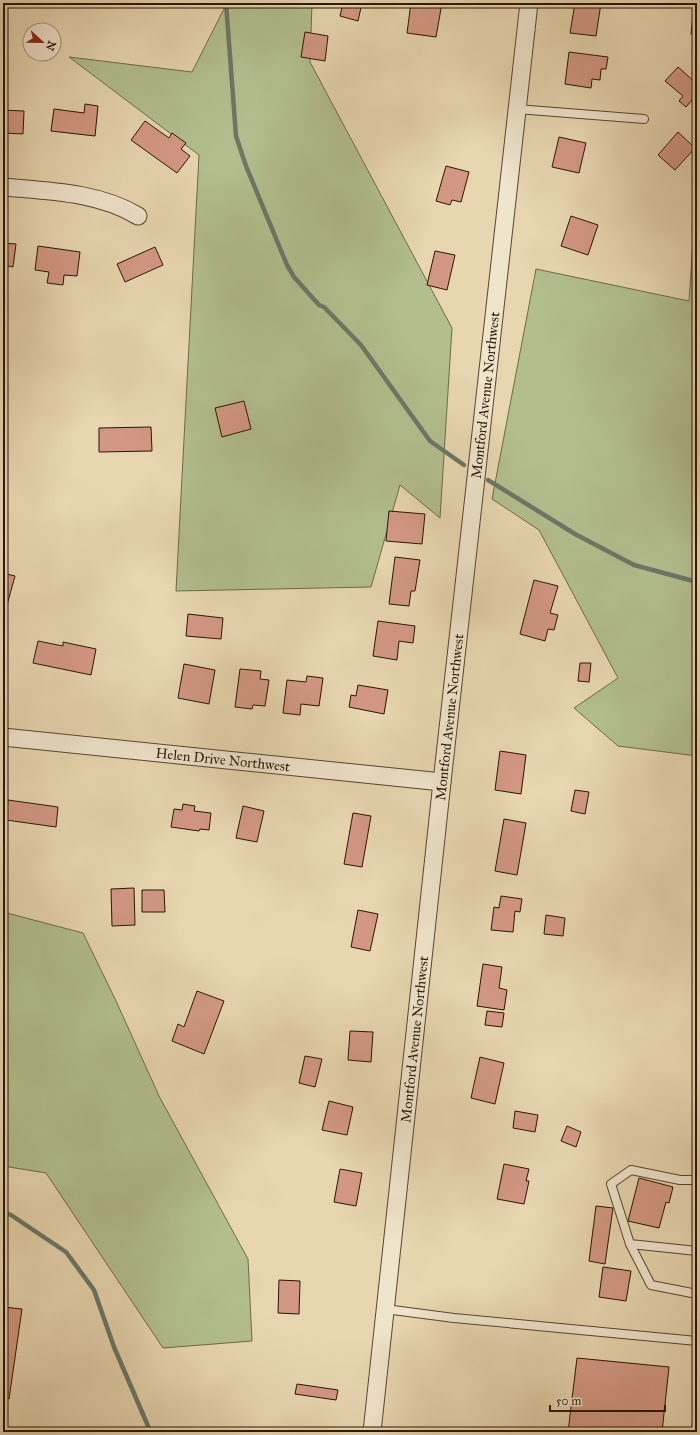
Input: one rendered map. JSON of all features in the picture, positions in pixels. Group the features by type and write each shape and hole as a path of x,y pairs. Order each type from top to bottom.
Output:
{"street":[{"name":"Montford Avenue Northwest","path":"372,1432 528,3"},
{"path":"3,187 78,195 108,202 124,208 138,216"},
{"name":"Helen Drive Northwest","path":"3,737 442,782"}],"lane":[{"path":"517,109 644,119"},
{"path":"697,1180 680,1180 631,1170 611,1184 630,1244 651,1285 697,1294"},
{"path":"630,1244 697,1251"},
{"path":"385,1309 454,1318 697,1341"},
{"path":"696,1432 697,1422"}],"green space":[{"path":"227,3 312,3 310,62 452,328 440,518 400,485 371,587 176,591 199,155 69,57 192,72"},
{"path":"697,180 697,756 618,746 574,708 618,678 539,530 492,499 536,269 689,301"},
{"path":"3,912 83,933 160,1098 248,1259 252,1341 163,1348 46,1173 3,1166"}],"building":[{"path":"343,3 362,3 358,21 340,16"},
{"path":"411,3 442,3 436,37 407,33"},
{"path":"575,3 601,3 596,36 570,33"},
{"path":"693,14 697,15 697,34 691,34"},
{"path":"305,32 328,36 325,61 301,57"},
{"path":"569,52 608,57 606,69 601,69 600,80 592,79 591,88 565,84"},
{"path":"678,67 697,84 697,94 686,107 679,101 683,96 665,81"},
{"path":"85,104 98,106 95,136 51,131 54,109 84,113"},
{"path":"3,110 24,111 23,134 3,133"},
{"path":"145,121 169,138 172,133 186,143 181,149 190,156 177,173 131,140"},
{"path":"678,132 695,148 675,170 658,155"},
{"path":"559,137 586,143 579,173 552,167"},
{"path":"446,166 469,172 461,202 452,200 450,205 436,201"},
{"path":"571,216 598,225 588,255 561,246"},
{"path":"3,243 16,244 13,267 3,265"},
{"path":"38,246 80,252 77,276 64,275 63,285 47,283 49,272 35,270"},
{"path":"155,247 163,265 125,282 117,264"},
{"path":"435,251 455,255 447,290 427,285"},
{"path":"244,401 251,429 222,437 215,408"},
{"path":"151,427 152,451 99,452 99,428"},
{"path":"389,511 425,514 422,544 386,541"},
{"path":"395,557 420,560 415,591 411,591 409,606 389,604"},
{"path":"3,573 15,576 7,605 3,604"},
{"path":"534,580 558,586 550,613 558,615 554,630 548,629 545,641 520,634"},
{"path":"188,614 223,618 221,639 186,636"},
{"path":"378,621 415,626 413,643 399,641 397,660 373,656"},
{"path":"38,641 63,646 63,642 96,649 91,675 33,663"},
{"path":"580,663 591,663 589,682 578,681"},
{"path":"184,664 215,670 209,704 178,698"},
{"path":"240,669 261,671 260,679 269,680 265,706 253,705 252,709 235,707"},
{"path":"307,676 323,678 319,706 301,704 300,715 283,713 287,680 306,682"},
{"path":"358,685 388,690 384,714 349,707 351,695 356,696"},
{"path":"500,751 526,755 521,794 495,790"},
{"path":"575,790 589,792 585,814 571,811"},
{"path":"8,800 58,807 56,827 6,820"},
{"path":"183,804 195,806 194,811 211,813 209,830 200,829 199,831 171,827 174,809 182,810"},
{"path":"243,806 264,811 257,842 236,838"},
{"path":"353,813 371,816 362,867 344,864"},
{"path":"504,819 526,823 517,875 495,871"},
{"path":"134,888 135,925 112,926 111,889"},
{"path":"142,890 164,890 165,912 142,912"},
{"path":"501,896 522,899 520,912 515,911 513,932 491,930 494,907 499,908"},
{"path":"358,910 378,914 370,951 351,947"},
{"path":"546,915 565,918 563,936 544,934"},
{"path":"483,964 502,967 499,988 507,990 504,1010 477,1006"},
{"path":"197,991 224,1001 204,1054 172,1041 178,1024 184,1027"},
{"path":"487,1011 504,1013 502,1027 485,1025"},
{"path":"350,1031 373,1032 371,1062 348,1060"},
{"path":"305,1056 322,1059 315,1087 299,1083"},
{"path":"480,1057 504,1063 495,1104 471,1098"},
{"path":"329,1101 353,1107 347,1135 322,1130"},
{"path":"515,1111 538,1115 535,1132 513,1128"},
{"path":"567,1126 581,1132 576,1147 561,1141"},
{"path":"504,1164 529,1169 526,1181 529,1181 524,1204 497,1199"},
{"path":"340,1169 362,1173 356,1206 334,1202"},
{"path":"639,1178 673,1187 669,1203 666,1202 659,1228 628,1221"},
{"path":"596,1206 613,1208 605,1264 589,1261"},
{"path":"603,1267 631,1271 626,1301 599,1297"},
{"path":"279,1280 300,1281 299,1314 278,1313"},
{"path":"3,1307 22,1309 9,1399 3,1398"},
{"path":"577,1358 669,1367 662,1432 568,1432"},
{"path":"297,1384 338,1390 336,1400 295,1394"}],"waterway":[{"path":"226,3 236,136 246,166 287,265 294,277 319,305 324,307 361,345 430,441 464,465"},
{"path":"488,480 575,534 634,565 697,582"},
{"path":"3,1212 11,1215 66,1252 94,1290 114,1347 148,1426 149,1432"}]}
